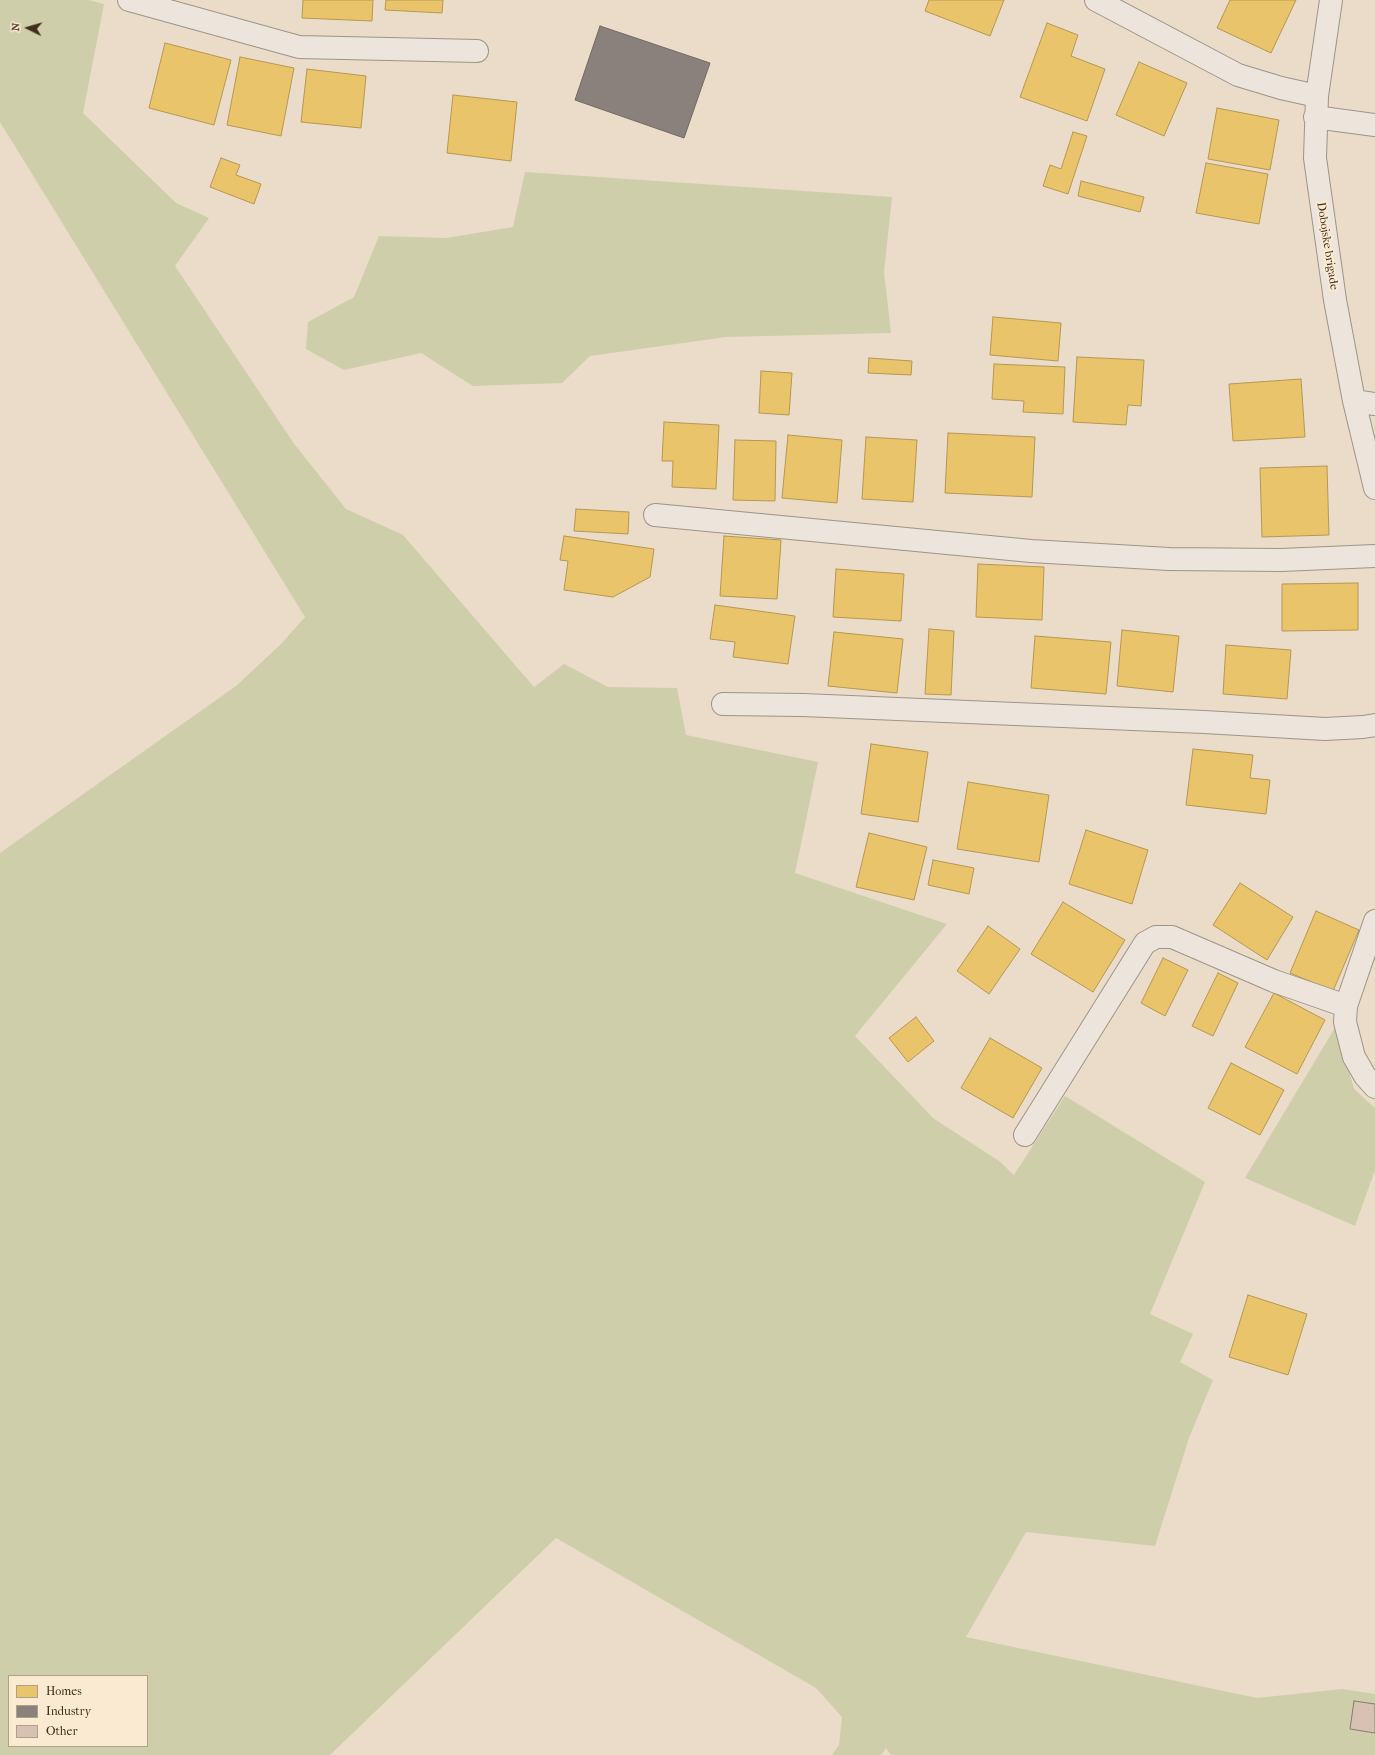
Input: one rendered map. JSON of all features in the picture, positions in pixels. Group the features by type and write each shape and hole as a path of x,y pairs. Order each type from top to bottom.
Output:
{"street":[{"path":"129,0 299,47 477,51"},
{"path":"1096,0 1238,75 1281,88 1317,96"},
{"name":"Dobojske brigade","path":"1331,0 1317,96 1315,118 1315,158 1319,197 1335,300 1354,401 1375,488"},
{"path":"1315,118 1375,125"},
{"path":"1354,401 1375,404"},
{"path":"655,515 1031,551 1168,559 1281,560 1375,556"},
{"path":"723,704 803,704 1325,729 1375,725"},
{"path":"1375,921 1346,1006 1345,1022 1354,1057 1365,1076 1375,1087"},
{"path":"1025,1135 1145,944 1156,937 1172,937 1274,981 1346,1006"}],"green space":[{"path":"0,0 88,0 104,4 83,113 176,203 209,218 175,266 295,445 346,509 403,535 534,687 564,664 608,687 677,688 686,735 818,762 795,873 947,924 855,1036 933,1118 999,1161 1014,1175 1065,1096 1205,1182 1150,1314 1193,1334 1180,1362 1213,1380 1189,1438 1155,1546 1026,1532 966,1637 1257,1698 1342,1689 1375,1694 1375,1755 891,1755 886,1748 881,1755 832,1755 839,1745 842,1717 816,1688 556,1538 330,1755 0,1755 0,853 236,686 281,644 305,617 0,122"},
{"path":"525,172 892,197 884,272 891,333 726,337 590,356 562,383 473,386 421,353 344,370 306,349 308,322 354,297 379,236 446,238 513,227"},
{"path":"1336,1026 1354,1089 1375,1108 1375,1170 1355,1226 1245,1178"}],"building: Homes":[{"path":"303,0 373,0 372,21 302,18"},
{"path":"386,0 443,0 442,13 385,10"},
{"path":"929,0 1004,0 990,36 925,11"},
{"path":"1230,0 1296,0 1271,53 1217,28"},
{"path":"1047,23 1078,35 1071,56 1105,69 1087,121 1020,97"},
{"path":"165,43 231,60 214,125 149,108"},
{"path":"240,57 294,68 281,136 227,125"},
{"path":"1139,62 1187,83 1164,136 1116,115"},
{"path":"307,69 366,76 361,128 301,122"},
{"path":"453,95 517,102 511,161 447,153"},
{"path":"1217,108 1279,120 1270,170 1208,159"},
{"path":"1073,132 1087,136 1068,194 1043,186 1050,165 1061,169"},
{"path":"221,158 240,165 236,175 261,184 254,204 210,187"},
{"path":"1206,163 1268,174 1259,224 1196,213"},
{"path":"1081,181 1144,197 1140,212 1078,196"},
{"path":"993,317 1061,323 1058,361 990,355"},
{"path":"1077,357 1144,360 1141,406 1128,405 1126,425 1073,422"},
{"path":"869,358 912,361 911,375 868,373"},
{"path":"994,364 1065,367 1063,414 1023,412 1024,401 992,399"},
{"path":"761,371 792,373 789,415 759,413"},
{"path":"1301,379 1305,437 1233,441 1229,384"},
{"path":"664,422 719,425 716,489 672,487 673,461 662,461"},
{"path":"948,433 1035,437 1032,497 945,493"},
{"path":"788,435 842,440 837,503 782,498"},
{"path":"866,437 917,440 913,502 862,499"},
{"path":"735,440 776,441 775,501 733,500"},
{"path":"1327,466 1329,535 1262,537 1260,468"},
{"path":"576,509 629,512 628,534 574,531"},
{"path":"564,536 654,549 650,577 613,597 564,590 568,561 560,560"},
{"path":"724,536 781,540 777,599 720,596"},
{"path":"978,564 1044,567 1042,620 976,617"},
{"path":"836,569 904,574 901,621 833,617"},
{"path":"1358,583 1358,630 1282,631 1282,584"},
{"path":"715,605 795,616 788,664 733,657 735,642 710,639"},
{"path":"929,629 954,631 951,695 925,694"},
{"path":"1122,630 1179,636 1173,692 1117,686"},
{"path":"834,632 903,639 897,693 828,686"},
{"path":"1035,636 1111,642 1106,694 1031,688"},
{"path":"1226,645 1291,650 1287,699 1223,694"},
{"path":"871,744 928,752 918,822 861,814"},
{"path":"1193,749 1253,755 1250,778 1270,780 1266,814 1186,805"},
{"path":"968,782 1049,795 1039,862 957,849"},
{"path":"1086,830 1148,850 1132,904 1069,884"},
{"path":"869,833 927,847 914,900 856,887"},
{"path":"933,860 974,868 969,894 928,885"},
{"path":"1240,883 1293,917 1267,960 1213,925"},
{"path":"1063,902 1125,940 1093,992 1031,954"},
{"path":"1316,911 1359,930 1333,991 1290,973"},
{"path":"988,926 1020,949 989,994 957,971"},
{"path":"1163,958 1188,970 1165,1016 1141,1003"},
{"path":"1218,973 1238,983 1213,1036 1192,1026"},
{"path":"1274,993 1325,1020 1297,1074 1245,1047"},
{"path":"916,1017 934,1041 908,1062 889,1038"},
{"path":"990,1038 1042,1068 1013,1118 961,1088"},
{"path":"1231,1063 1284,1090 1260,1135 1208,1108"},
{"path":"1248,1295 1307,1314 1288,1375 1229,1357"}],"building: Industry":[{"path":"600,26 710,63 684,138 575,100"}],"building: Other":[{"path":"1354,1701 1375,1704 1375,1733 1350,1729"}]}
